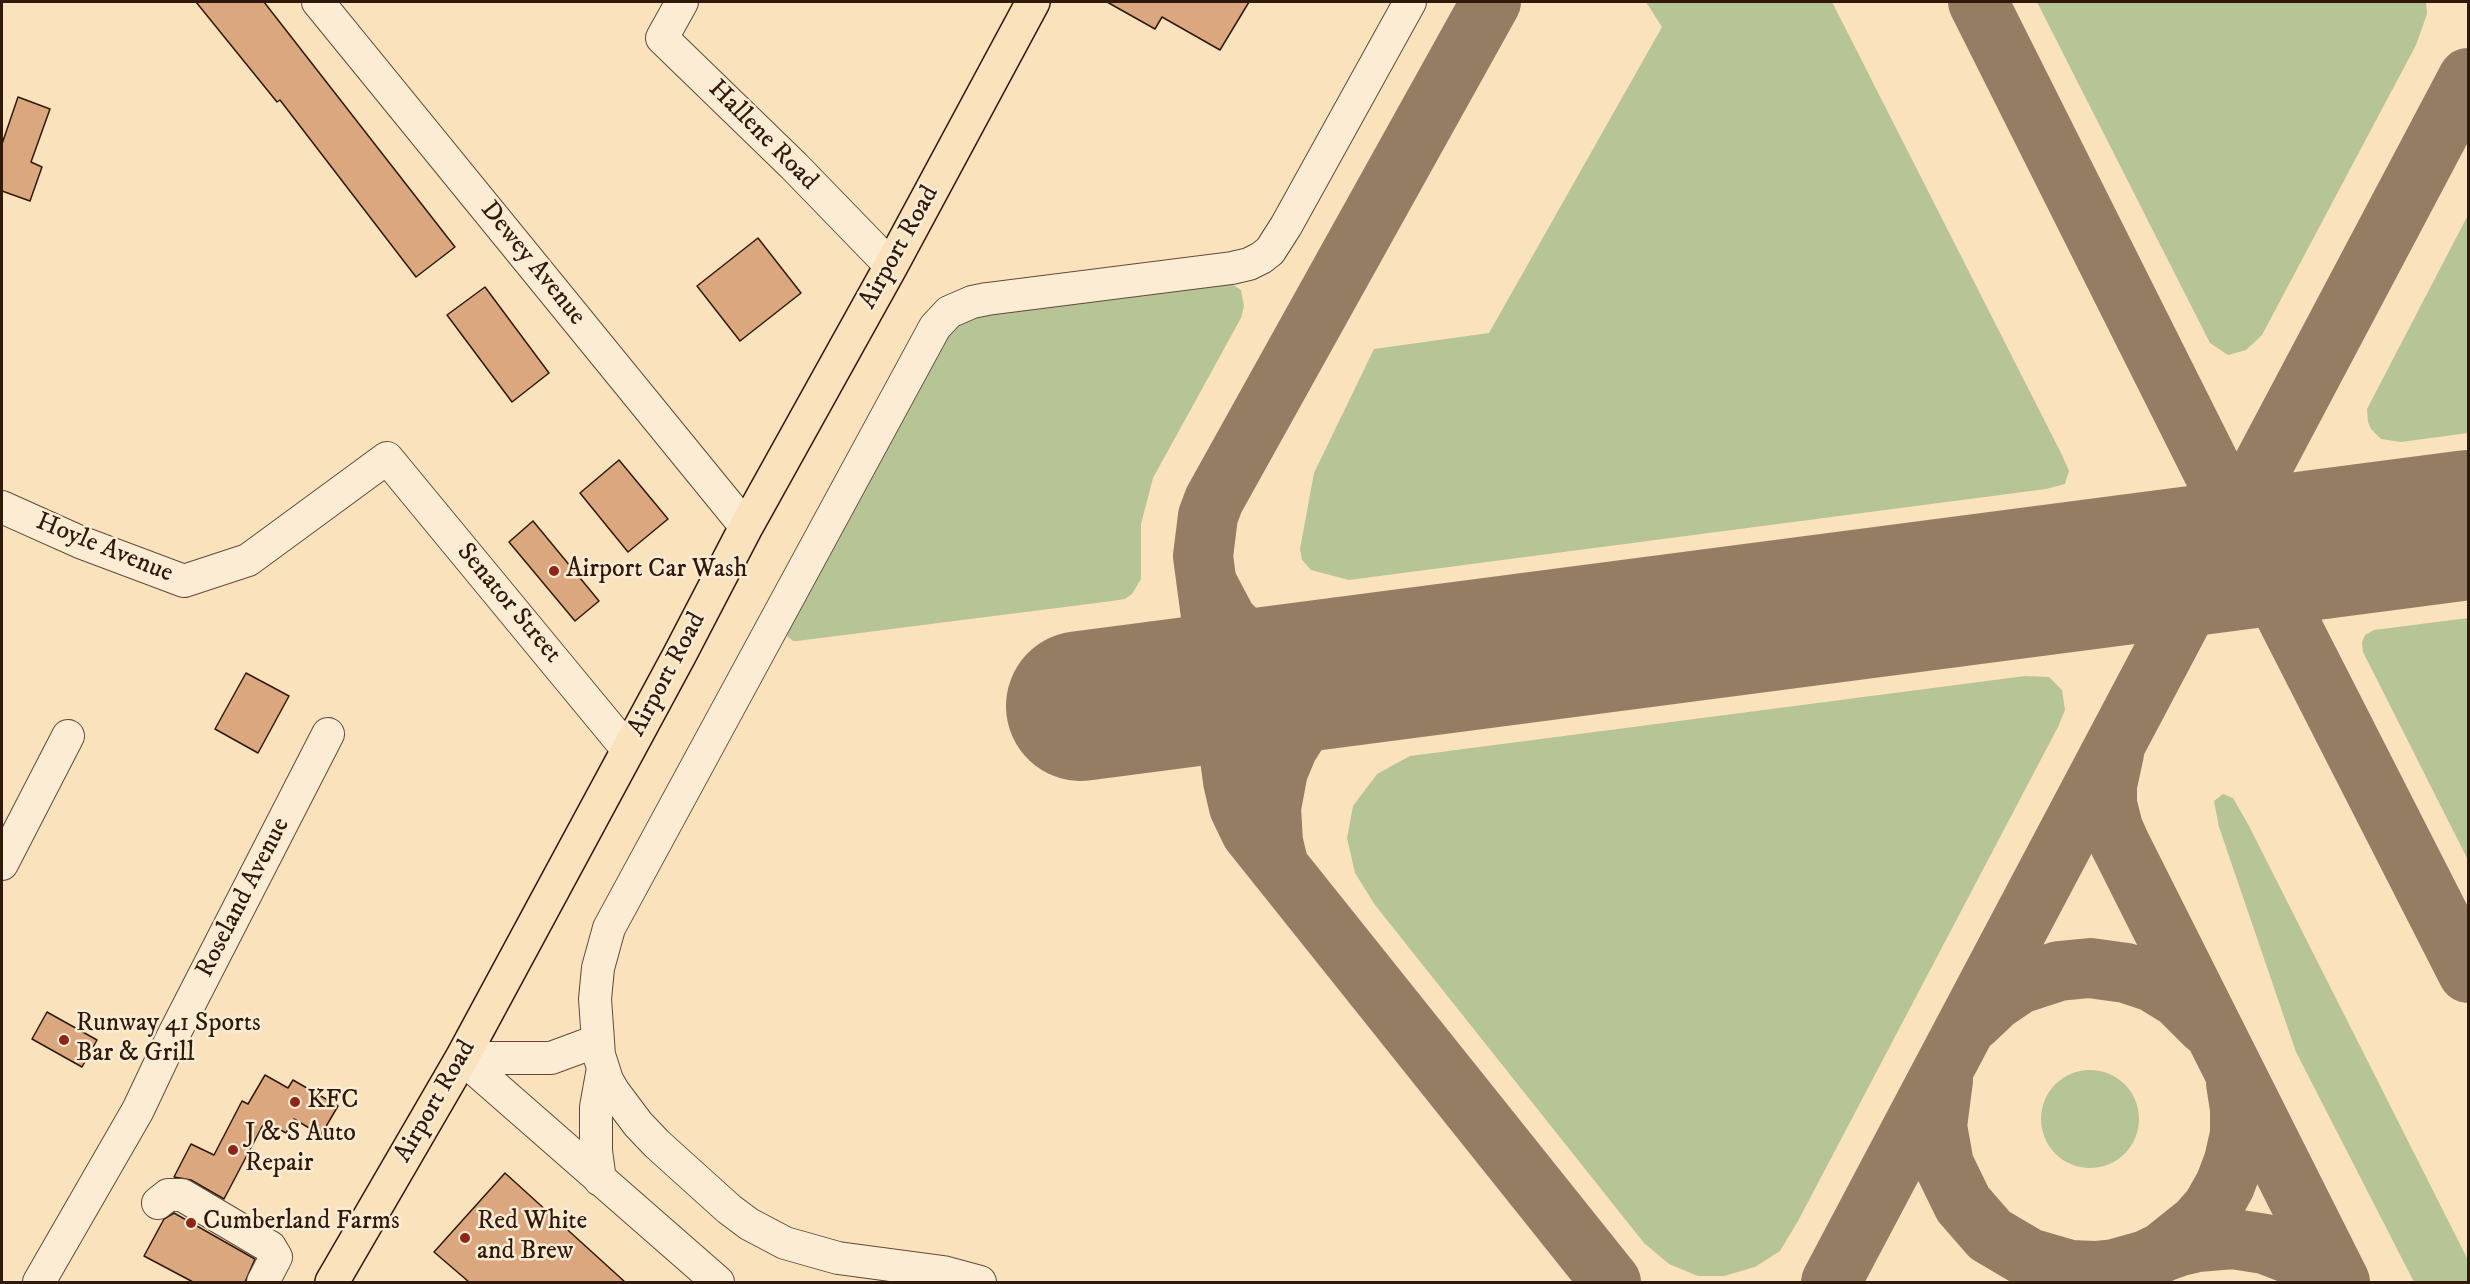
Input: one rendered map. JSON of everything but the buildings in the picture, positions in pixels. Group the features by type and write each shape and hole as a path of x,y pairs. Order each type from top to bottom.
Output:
{"main road":[{"name":"Airport Road","path":"332,1282 462,1058 746,527 891,266 1033,2"}],"street":[{"name":"Dewey Avenue","path":"318,2 746,527"},
{"name":"Hallene Road","path":"682,2 662,38 794,166 891,266"},
{"path":"600,1180 596,1151 596,1107 600,1055 595,999 598,968 609,928 934,327 949,312 972,302 1232,268 1261,258 1270,251 1286,226 1410,2"},
{"name":"Hoyle Avenue","path":"2,507 80,542 184,581 248,560 387,458"},
{"name":"Senator Street","path":"387,458 628,750"},
{"name":"Roseland Avenue","path":"39,1282 138,1110 177,1028 328,734"},
{"path":"2,864 68,736"},
{"path":"462,1058 551,1058 600,1055"},
{"path":"600,1055 614,1092 638,1124 717,1199 762,1231 799,1248 838,1258 943,1272 980,1282"},
{"path":"462,1058 718,1282"},
{"path":"158,1203 168,1195 182,1195 270,1247 276,1257 263,1282"}],"green space":[{"path":"1646,2 1832,2 2061,453 2069,471 2065,484 2046,489 1349,580 1311,570 1302,560 1300,549 1314,473 1374,349 1489,333 1662,27"},
{"path":"2037,2 2426,2 2427,14 2416,45 2262,335 2246,350 2228,355 2210,343"},
{"path":"2468,215 2468,433 2401,442 2381,439 2371,429 2367,409"},
{"path":"1230,283 1241,290 1244,306 1241,318 1153,478 1141,524 1141,579 1132,594 1125,599 1112,601 797,641 787,636 785,632 947,332 974,315"},
{"path":"2468,618 2468,860 2363,652 2362,642 2365,635 2374,630"},
{"path":"2025,676 2049,677 2062,690 2065,710 2058,727 1798,1221 1780,1251 1755,1267 1724,1276 1698,1276 1669,1264 1644,1243 1375,905 1355,873 1347,838 1353,806 1377,774 1410,756"},
{"path":"2223,794 2233,798 2249,826 2468,1260 2468,1282 2414,1282 2296,1052 2219,827 2214,801"},
{"path":"2090,1070 2109,1074 2125,1084 2135,1100 2139,1119 2135,1138 2125,1154 2109,1164 2090,1168 2071,1164 2055,1154 2045,1138 2041,1119 2045,1100 2055,1084 2071,1074"}],"taxiway":[{"path":"1491,2 1214,500 1208,516 1203,556 1233,781 1239,807 1251,832 1611,1282"},
{"path":"1978,2 2257,559 2468,973"},
{"path":"1831,1282 2468,78"},
{"path":"1209,587 1227,621 1251,646 1284,663 1331,673"},
{"path":"1278,863 1273,842 1271,808 1278,771 1288,747 1300,728 1327,700 1377,667"},
{"path":"2114,753 2107,785 2107,804 2113,828 2340,1282"},
{"path":"1973,1021 1994,1001 2019,984 2059,971 2090,968 2126,973 2153,982 2179,998 2206,1025"},
{"path":"1943,1080 1937,1126 1944,1165 1963,1204 1990,1235 2029,1258 2070,1270 2115,1269 2147,1260"},
{"path":"2163,1252 2198,1224 2212,1208 2225,1185 2234,1161 2240,1134 2240,1109 2236,1083"},
{"path":"2110,1278 2180,1246 2233,1239 2265,1244 2296,1256 2332,1282"}],"runway":[{"path":"1081,706 2468,525"}],"place":[{"name":"Airport Car Wash","path":"554,571"},
{"name":"Runway 41 Sports Bar & Grill","path":"64,1040"},
{"name":"KFC","path":"295,1102"},
{"name":"J & S Auto Repair","path":"233,1150"},
{"name":"Cumberland Farms","path":"191,1223"},
{"name":"Red White and Brew","path":"465,1238"}]}
